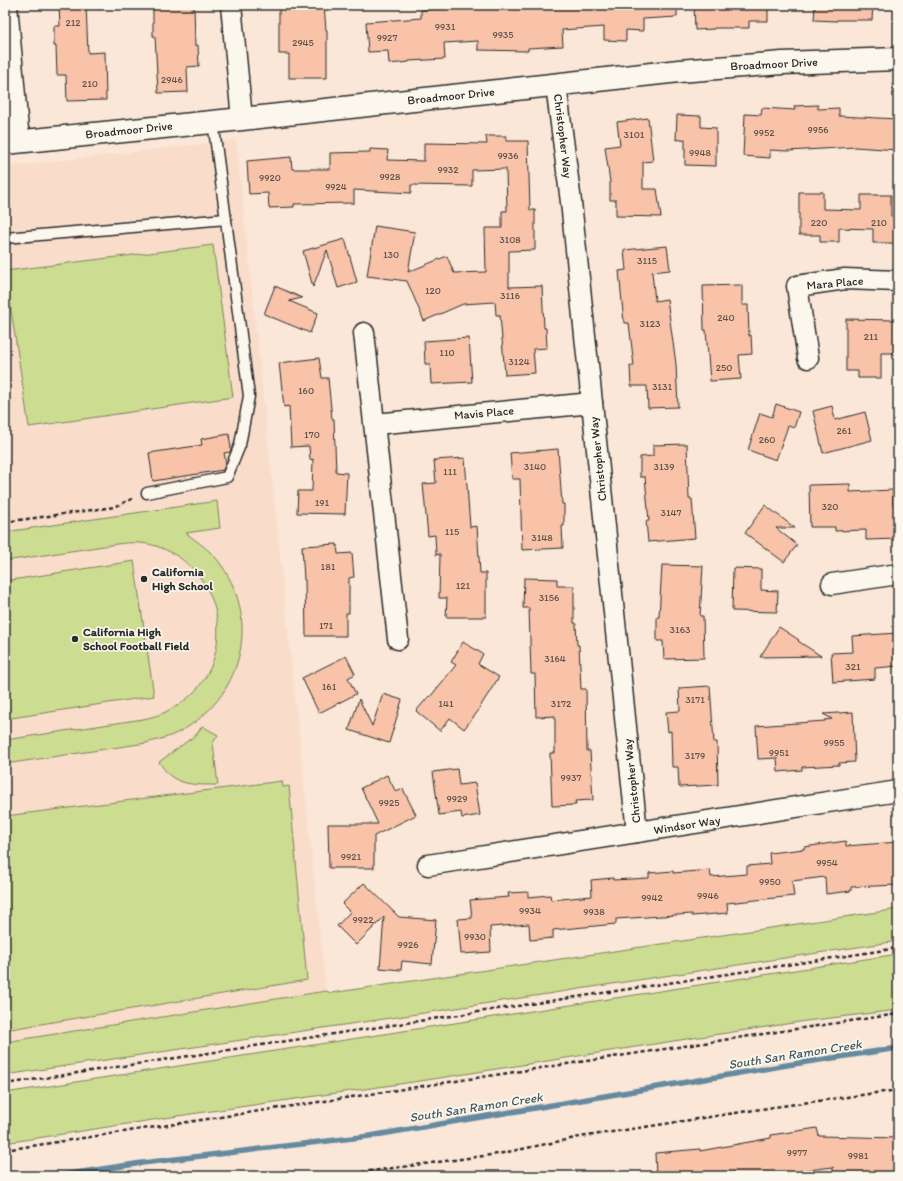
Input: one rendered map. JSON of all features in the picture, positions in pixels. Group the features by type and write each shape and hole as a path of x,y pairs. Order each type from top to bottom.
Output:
{"street":[{"path":"7,5 12,142"},
{"path":"231,5 242,119"},
{"name":"Broadmoor Drive","path":"12,142 242,119 679,71 782,63 898,59"},
{"name":"Christopher Way","path":"556,85 572,210 637,832"},
{"name":"Mara Place","path":"808,358 797,286 845,279 898,280"},
{"path":"364,333 398,639"},
{"name":"Mavis Place","path":"375,424 592,403"},
{"path":"832,584 898,574"},
{"name":"Windsor Way","path":"428,865 898,791"}],"lane":[{"path":"147,492 227,477 240,445 249,396 213,122"},
{"path":"5,238 226,219"}],"path":[{"path":"5,522 114,507 147,492"},
{"path":"5,1084 898,948"},
{"path":"5,1150 898,1014"},
{"path":"334,1176 498,1154 580,1137 774,1107 898,1090"}],"shaded area":[{"name":"California High School","path":"236,140 326,991 5,1042 5,167"}],"green space":[{"path":"213,245 233,397 29,427 5,271"},
{"path":"217,501 220,528 186,533 210,552 222,566 234,588 240,611 242,635 239,658 231,679 218,699 202,717 181,731 164,738 146,743 5,764 5,740 143,719 160,715 169,710 192,694 207,674 216,651 218,626 213,601 201,579 183,560 159,547 143,543 122,543 5,561 5,532"},
{"name":"California High School Football Field","path":"134,561 154,696 5,719 5,581"},
{"path":"202,726 218,735 213,743 218,785 192,784 174,779 159,762 197,734"},
{"path":"282,781 283,787 289,786 307,980 5,1030 5,816"},
{"path":"898,909 898,941 5,1075 5,1042 326,991 331,993"},
{"path":"898,954 898,1010 806,1021 427,1080 191,1114 5,1143 5,1093"}],"building":[{"path":"59,5 86,5 88,53 105,52 106,100 67,101 66,75 57,75 56,46 54,46 54,26 60,26"},
{"path":"153,5 194,5 195,46 198,45 199,66 187,67 188,92 158,93 155,36 153,36"},
{"path":"279,5 324,5 327,30 327,78 289,78 289,54 279,54"},
{"path":"479,5 541,8 541,5 587,5 587,8 618,8 618,5 677,5 677,17 643,19 643,31 626,30 626,41 604,40 604,27 562,30 563,46 528,48 528,51 478,50 478,41 444,43 445,59 409,61 389,64 388,51 368,52 366,22 421,18 421,10 479,7"},
{"path":"694,5 768,5 768,21 749,21 749,28 714,28 695,30"},
{"path":"815,5 873,5 872,20 814,20"},
{"path":"818,105 818,109 839,108 839,116 898,119 898,150 855,147 788,151 770,150 770,158 743,156 745,114 761,115 762,108 795,110 794,106"},
{"path":"677,115 701,116 701,127 716,128 716,166 685,165 685,139 676,140"},
{"path":"648,118 653,161 643,162 643,189 657,189 661,217 616,216 616,200 610,200 610,182 605,147 620,145 617,122"},
{"path":"486,136 506,136 506,141 528,141 530,210 535,210 535,250 509,251 509,287 542,286 544,328 546,328 547,348 533,349 535,373 505,375 500,315 496,315 495,302 463,304 424,321 407,281 367,276 375,226 415,232 408,272 447,256 454,273 486,272 485,228 502,228 502,211 507,211 506,169 472,170 472,186 411,185 411,193 354,190 354,203 294,204 294,207 269,208 268,193 249,194 247,161 291,157 292,169 330,169 330,153 370,152 370,149 388,150 387,160 424,161 424,143 487,144"},
{"path":"799,192 823,192 823,209 861,210 861,195 891,195 891,216 898,216 898,243 873,243 873,229 839,228 839,242 820,242 820,235 799,235"},
{"path":"345,239 357,282 338,288 327,250 313,287 303,251"},
{"path":"667,246 670,270 652,272 655,301 667,299 676,364 678,407 648,408 647,386 631,386 630,366 634,366 629,323 624,323 619,271 626,270 624,250"},
{"path":"742,285 742,305 748,305 749,336 751,335 752,354 739,355 741,379 710,381 706,330 704,330 703,286"},
{"path":"275,286 302,298 289,301 318,313 310,333 264,314"},
{"path":"846,319 896,320 896,353 881,353 881,378 858,378 858,371 846,371"},
{"path":"469,338 472,382 431,384 430,364 425,364 424,341"},
{"path":"319,358 322,378 328,378 332,419 334,419 336,472 347,473 345,514 297,513 298,491 312,491 313,459 310,460 309,446 291,447 289,406 284,407 279,363"},
{"path":"776,404 799,412 794,428 788,426 776,460 748,450 760,413 772,417"},
{"path":"832,406 835,420 865,412 872,440 823,453 813,411"},
{"path":"229,434 231,449 230,452 224,453 226,463 223,470 153,481 149,453 202,445 201,439"},
{"path":"687,444 689,499 692,499 695,538 648,542 646,521 649,521 645,477 640,477 640,457 653,456 653,445"},
{"path":"558,449 562,504 564,504 564,526 562,526 563,548 522,550 520,479 512,479 510,453"},
{"path":"465,458 470,527 477,526 480,573 486,573 486,617 446,617 447,598 439,598 440,554 436,555 435,535 428,536 423,484 436,483 434,460"},
{"path":"850,484 850,492 893,490 893,505 898,505 898,539 866,540 866,530 835,531 835,527 810,527 809,485"},
{"path":"765,505 795,528 776,528 797,545 784,562 745,533"},
{"path":"337,544 338,554 352,553 354,577 349,578 349,613 346,613 346,636 306,636 305,580 302,546"},
{"path":"662,565 703,566 700,616 703,616 704,658 664,659 663,641 657,641 657,617 659,617"},
{"path":"733,568 761,569 761,590 778,591 777,612 732,611"},
{"path":"524,578 557,579 557,586 574,586 574,623 576,623 577,645 579,645 581,689 586,689 587,751 590,751 593,800 575,801 576,805 552,806 550,753 555,753 555,716 536,717 535,674 531,674 529,608 523,608"},
{"path":"779,627 799,640 798,641 821,656 760,657"},
{"path":"898,633 898,666 875,668 875,679 833,682 831,653 853,652 852,636"},
{"path":"463,642 483,654 478,664 499,677 479,710 464,729 450,718 440,731 416,711 429,696 430,697 456,665 451,662"},
{"path":"346,656 355,674 348,678 356,694 319,713 302,678"},
{"path":"710,686 714,742 717,742 718,785 679,787 678,767 672,767 671,731 668,732 666,712 680,711 679,688"},
{"path":"383,694 402,700 389,743 349,730 359,699 372,726"},
{"path":"853,712 855,762 839,763 839,765 802,767 802,770 778,772 777,758 758,759 756,726 825,721 832,719 823,714"},
{"path":"457,769 459,785 475,783 480,815 462,818 461,812 439,815 433,772"},
{"path":"387,775 396,792 403,789 416,815 374,836 374,868 329,868 328,824 378,824 361,788"},
{"path":"846,841 846,846 898,842 898,885 851,887 851,891 826,894 825,877 792,881 794,896 727,903 728,913 616,919 616,924 553,930 553,938 530,940 529,924 490,927 491,952 461,954 458,919 472,918 470,900 509,897 508,893 528,892 528,897 550,895 551,900 592,896 591,880 613,878 613,880 649,878 649,873 710,870 711,877 747,874 747,866 770,864 769,853 804,849 804,847"},
{"path":"364,883 399,917 436,920 432,964 402,961 401,970 380,968 384,917 356,945 337,926 350,912 342,904"},
{"path":"817,1128 819,1136 898,1138 898,1174 833,1173 833,1167 800,1171 800,1176 656,1176 655,1153 700,1149 700,1151 771,1138 771,1135"}],"waterway":[{"name":"South San Ramon Creek","path":"56,1176 142,1163 370,1136 787,1065 898,1048"}],"place":[{"name":"California High School","path":"144,579"},
{"name":"California High School Football Field","path":"75,639"}]}
